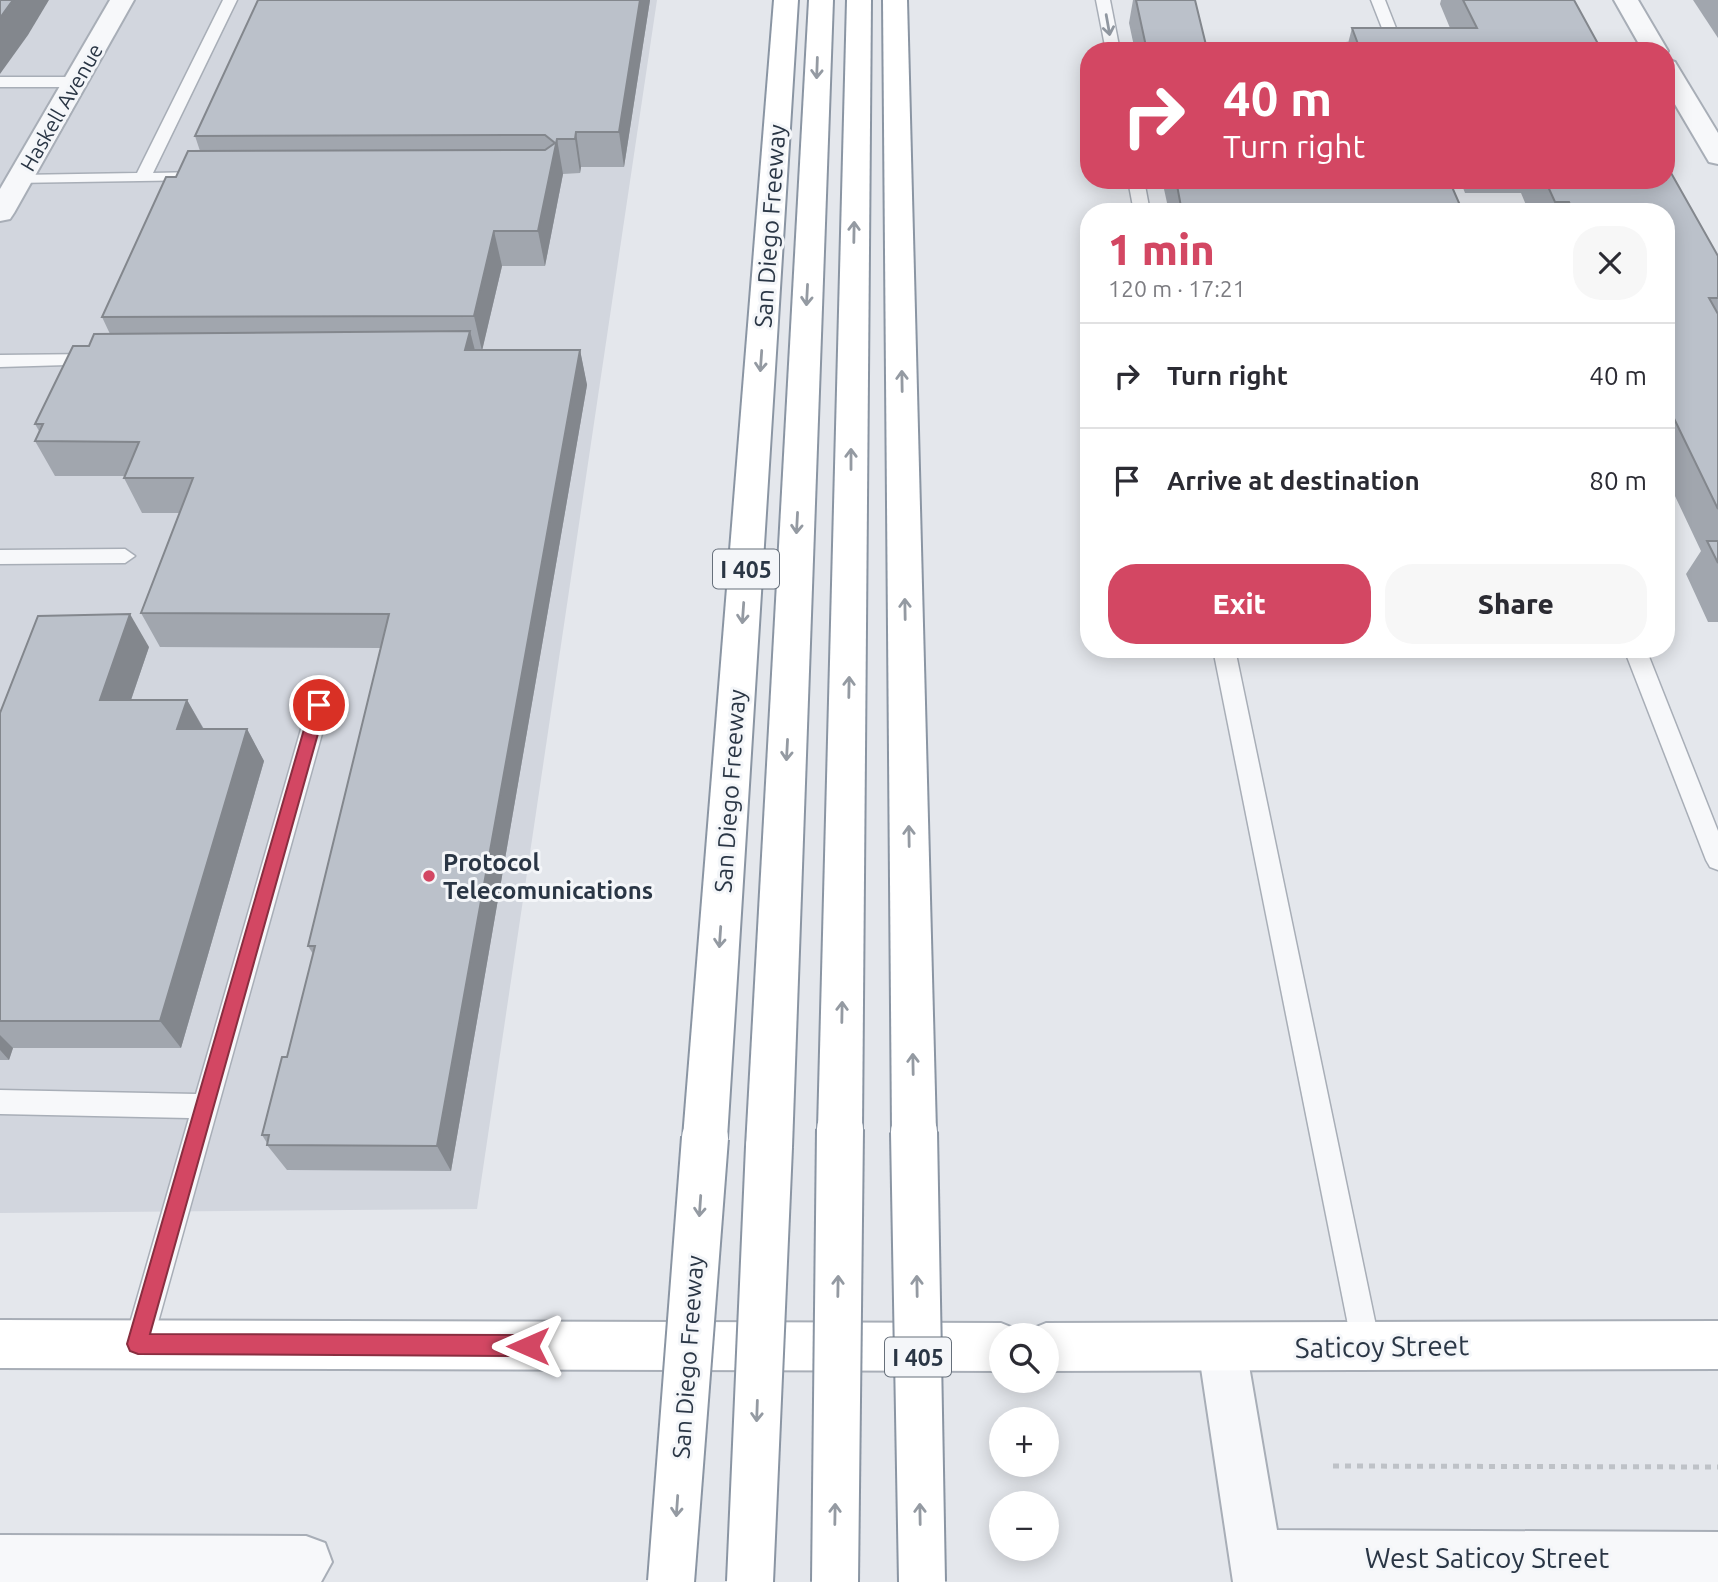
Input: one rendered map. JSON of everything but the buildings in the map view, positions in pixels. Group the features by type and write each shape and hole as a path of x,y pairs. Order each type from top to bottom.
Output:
{"main road":[{"name":"San Diego Freeway","path":"671,1582 786,0"},
{"path":"750,1582 821,0"},
{"path":"835,1582 859,0"},
{"name":"I 405","path":"895,0 922,1582"},
{"path":"0,1344 989,1347"},
{"name":"Saticoy Street","path":"1059,1347 1718,1345"}],"street":[{"name":"Haskell Avenue","path":"0,213 122,0"},
{"path":"1626,0 1651,42"},
{"path":"1675,82 1718,156"},
{"path":"1222,1348 1258,1569"},
{"name":"West Saticoy Street","path":"1258,1569 1718,1558"},
{"path":"0,1560 306,1562"}],"lane":[{"path":"144,177 230,0"},
{"path":"1103,0 1111,42"},
{"path":"1378,0 1394,42"},
{"path":"0,82 75,82"},
{"path":"19,180 211,177"},
{"path":"0,360 119,360"},
{"path":"0,557 125,556"},
{"path":"1226,658 1366,1345"},
{"path":"1638,658 1718,860"},
{"path":"138,1344 319,705"},
{"path":"0,1102 205,1106"}],"path":[{"path":"1333,1466 1718,1467"}],"shaded area":[{"path":"0,0 657,0 477,1209 0,1213"}],"place":[{"name":"Protocol Telecomunications","path":"429,876"}],"route":[{"path":"319,705 138,1344 528,1346"}]}
